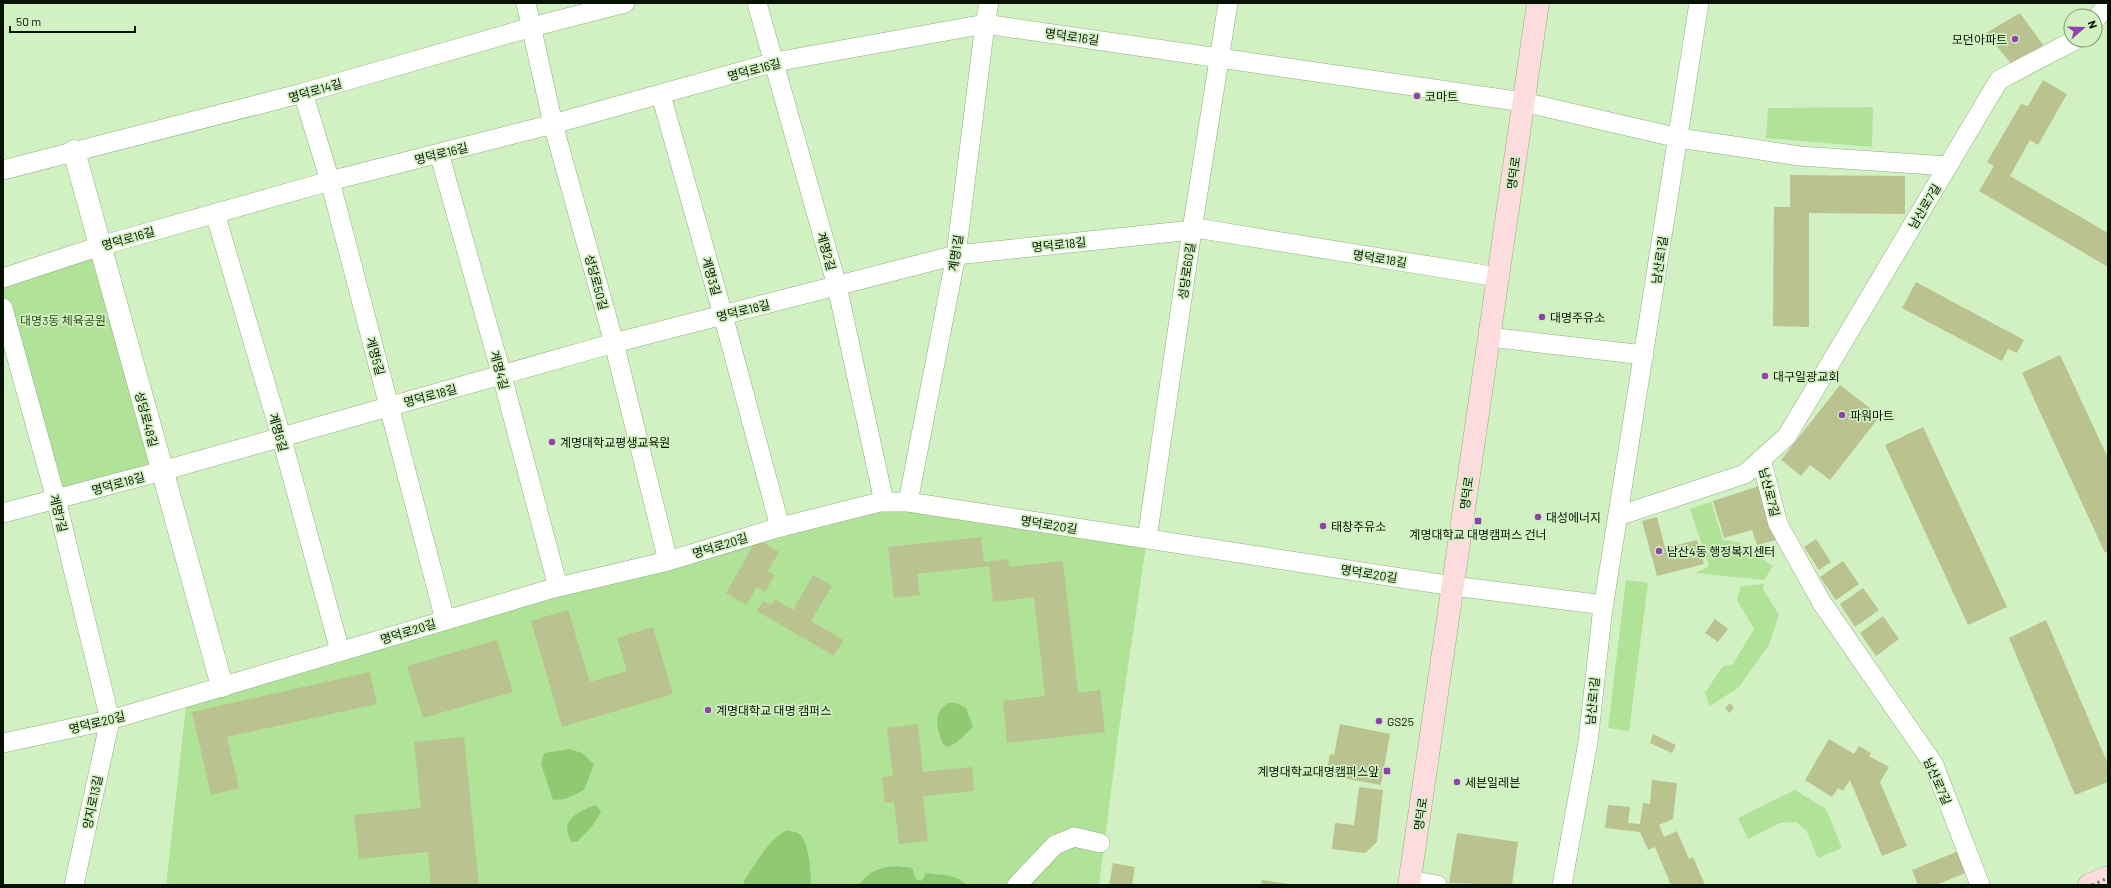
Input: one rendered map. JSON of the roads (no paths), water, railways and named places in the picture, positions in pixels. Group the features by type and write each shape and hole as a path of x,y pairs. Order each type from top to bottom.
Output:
{"main road":[{"name":"명덕로","path":"1410,882 1538,3"},
{"path":"2089,885 2108,877"}],"street":[{"name":"성당로50길","path":"526,3 553,124 614,343 668,561"},
{"name":"명덕로14길","path":"3,170 303,94 532,27 625,3"},
{"name":"계명2길","path":"757,3 775,62 837,286 884,502"},
{"name":"계명1길","path":"908,502 956,255 985,24 989,3"},
{"name":"성당로60길","path":"1147,539 1192,230 1228,3"},
{"name":"남산로1길","path":"1562,885 1588,742 1604,605 1679,138 1699,3"},
{"name":"명덕로16길","path":"3,278 100,246 330,180 553,124 775,62 985,24 1523,102"},
{"name":"남산로7길","path":"1980,885 1934,766 1822,603 1778,524 1761,459 1787,436 1999,80 2063,46"},
{"name":"계명5길","path":"303,94 330,180 446,620"},
{"name":"계명3길","path":"661,95 723,315 780,527"},
{"path":"1523,102 1679,138 1799,156 1948,166"},
{"name":"성당로48길","path":"74,151 222,686"},
{"name":"계명4길","path":"439,153 502,376 558,587"},
{"name":"계명6길","path":"215,213 281,436 340,651"},
{"name":"명덕로18길","path":"3,513 162,471 281,436 502,376 614,343 956,255 1202,229 1498,277"},
{"name":"계명7길","path":"3,308 56,499 110,720"},
{"path":"1489,336 1644,355"},
{"path":"1618,516 1745,474 1761,459"},
{"name":"명덕로20길","path":"3,743 110,720 558,587 668,561 780,527 884,502 908,502 1453,586 1604,605"},
{"name":"양지로13길","path":"74,885 110,720"},
{"path":"1017,885 1055,845 1074,837 1100,843"},
{"path":"1410,882 1437,885"}],"railway":[{"path":"2092,885 2108,878"}],"place":[{"name":"모던아파트","path":"2015,39"},
{"name":"코마트","path":"1417,96"},
{"name":"대명주유소","path":"1542,317"},
{"name":"대구일광교회","path":"1765,376"},
{"name":"파워마트","path":"1842,415"},
{"name":"계명대학교평생교육원","path":"552,442"},
{"name":"대성에너지","path":"1538,517"},
{"name":"계명대학교 대명캠퍼스 건너","path":"1478,521"},
{"name":"태창주유소","path":"1323,526"},
{"name":"남산4동 행정복지센터","path":"1659,551"},
{"name":"계명대학교 대명 캠퍼스","path":"708,710"},
{"name":"GS25","path":"1379,721"},
{"name":"계명대학교대명캠퍼스앞","path":"1387,771"},
{"name":"세븐일레븐","path":"1457,782"}],"park label":[{"name":"대명3동 체육공원","path":"63,320"}]}
